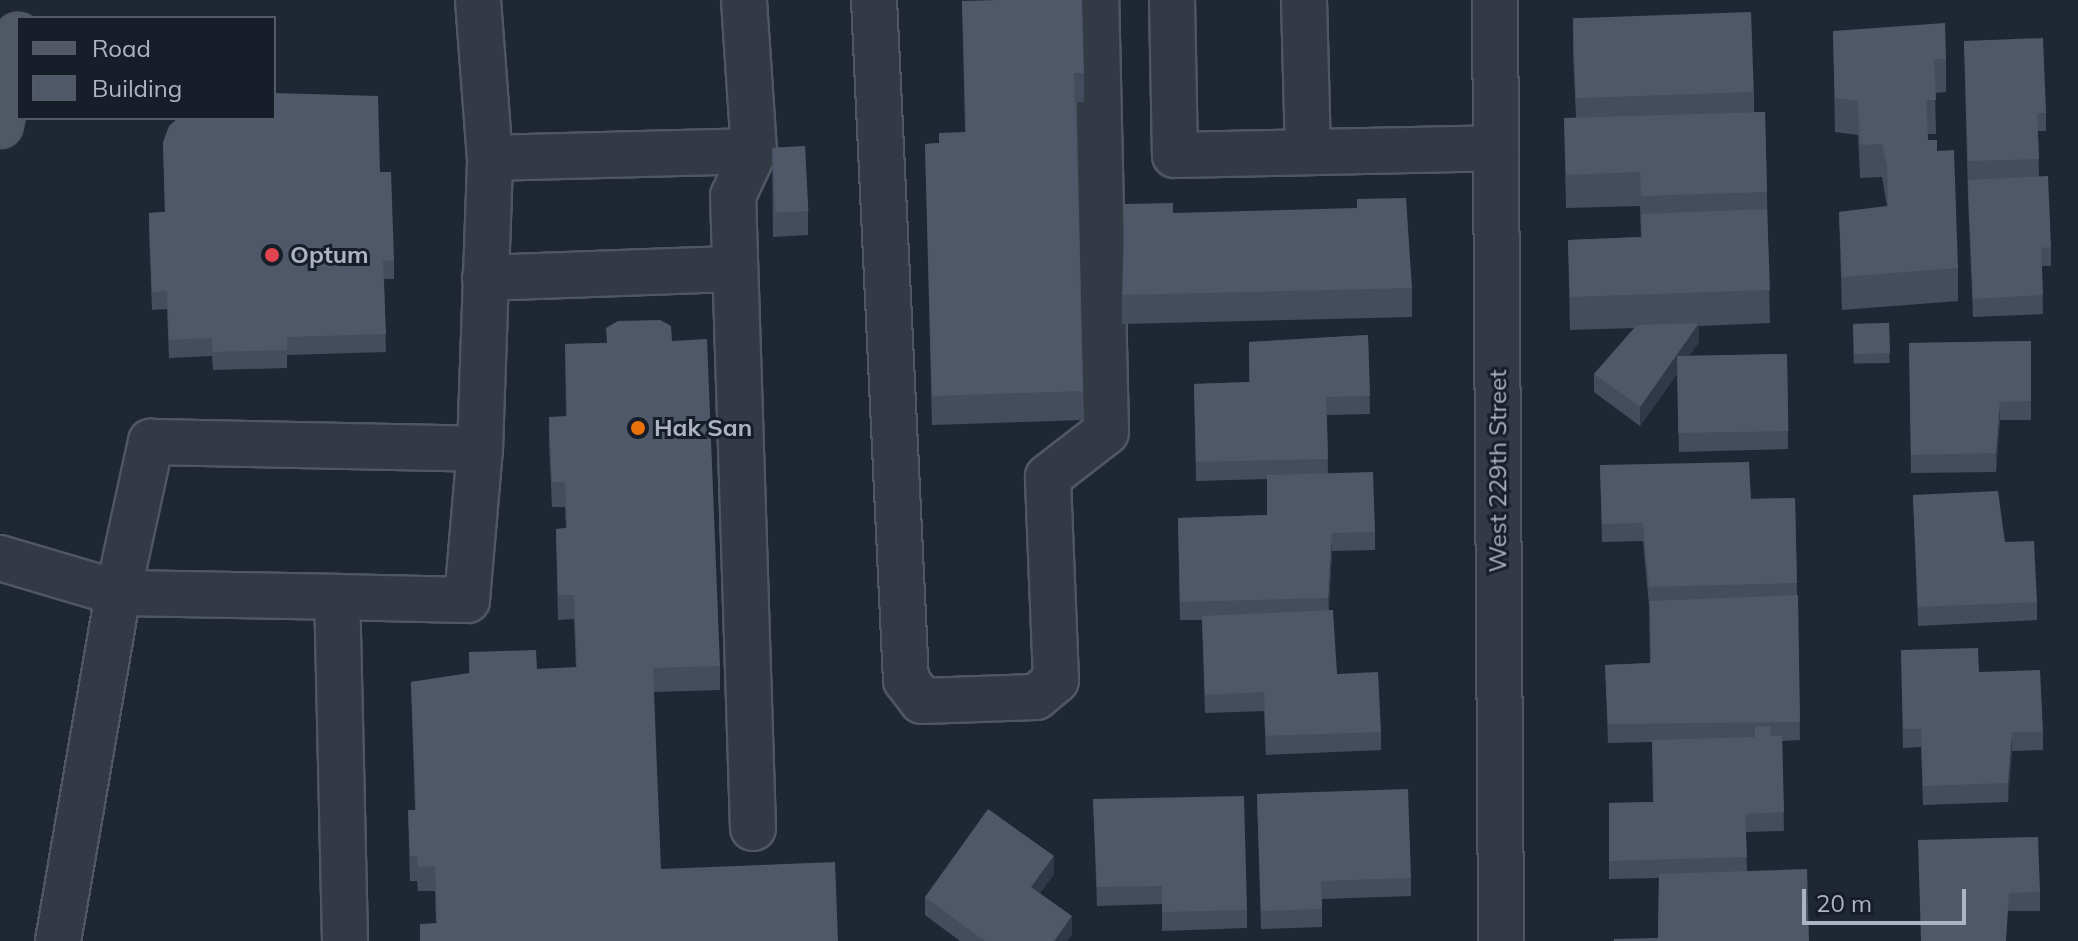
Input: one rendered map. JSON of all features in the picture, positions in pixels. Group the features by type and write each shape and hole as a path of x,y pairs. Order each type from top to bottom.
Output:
{"main road":[{"path":"0,125 16,46"}],"street":[{"path":"0,558 118,593 467,600 480,449 490,158 478,0"},
{"path":"744,0 754,151 733,196 753,828"},
{"path":"874,0 906,680 922,701 1036,697 1056,680 1048,477 1106,432 1096,0"},
{"path":"1172,0 1175,155 1496,148"},
{"path":"1304,0 1308,152"},
{"name":"West 229th Street","path":"1495,0 1501,941"},
{"path":"490,158 754,151"},
{"path":"485,278 735,269"},
{"path":"58,941 118,593 151,442 480,449"},
{"path":"337,597 345,941"}],"building":[{"path":"1082,0 1084,73 1074,73 1083,391 932,396 925,144 939,143 939,133 966,132 962,1"},
{"path":"1751,12 1754,92 1576,98 1573,18"},
{"path":"1945,23 1946,59 1934,59 1936,100 1926,100 1928,140 1937,140 1937,151 1954,150 1958,268 1842,277 1839,212 1888,206 1887,166 1882,144 1860,145 1858,101 1835,98 1833,31"},
{"path":"2043,38 2046,113 2037,113 2039,159 1968,161 1964,41"},
{"name":"Optum","path":"276,93 378,96 380,172 391,172 394,260 383,261 386,334 287,337 287,350 213,352 212,338 169,340 167,291 152,292 149,213 165,212 163,142 169,126 176,120 276,120"},
{"path":"1765,112 1767,192 1641,196 1640,172 1566,175 1564,118"},
{"path":"805,146 808,211 775,213 772,148"},
{"path":"2048,176 2051,247 2041,248 2043,295 1973,299 1968,180"},
{"path":"1406,198 1412,288 1122,295 1125,204 1173,203 1173,213 1357,208 1357,199"},
{"path":"1767,209 1770,290 1570,297 1568,240 1642,237 1641,214"},
{"path":"660,320 671,326 672,341 707,339 720,666 653,668 661,869 835,862 838,941 420,941 420,924 437,923 435,866 418,867 417,856 410,856 408,810 416,810 411,682 470,673 469,652 536,650 537,669 577,667 574,595 558,595 556,529 567,528 565,482 552,482 549,417 567,416 565,344 607,343 606,328 618,321"},
{"path":"1699,323 1640,407 1594,374 1637,325"},
{"path":"1889,323 1890,353 1854,354 1853,324"},
{"path":"1368,335 1370,396 1326,397 1328,459 1196,462 1194,384 1250,382 1249,342"},
{"path":"2031,341 2031,401 2000,402 1996,453 1911,455 1909,343"},
{"path":"1787,354 1788,431 1678,433 1677,356"},
{"path":"1749,462 1751,499 1795,498 1797,583 1649,587 1643,523 1602,524 1600,465"},
{"path":"1373,472 1375,532 1332,533 1328,598 1180,602 1178,518 1267,515 1267,475"},
{"path":"1998,491 2005,542 2034,541 2037,602 1918,607 1913,495"},
{"path":"1798,595 1800,722 1608,724 1605,665 1651,663 1650,601"},
{"path":"1333,610 1337,674 1378,672 1381,732 1266,736 1264,692 1205,695 1202,616"},
{"path":"1978,648 1979,672 2040,670 2043,732 2012,732 2008,783 1923,786 1921,729 1903,729 1901,650"},
{"path":"1770,726 1771,736 1782,736 1784,812 1745,814 1747,857 1609,861 1609,803 1654,802 1652,740 1755,737 1755,727"},
{"path":"1408,789 1411,878 1321,881 1322,909 1261,911 1257,794"},
{"path":"1244,796 1247,910 1162,912 1162,886 1097,887 1093,799"},
{"path":"988,809 1054,856 1031,887 1072,916 1054,941 985,941 925,897"},
{"path":"2038,837 2040,892 2009,893 2006,941 1921,941 1918,840"},
{"path":"1807,869 1809,941 1614,941 1658,938 1659,874"}],"place":[{"name":"Optum","path":"272,255"},
{"name":"Hak San","path":"638,428"}]}
